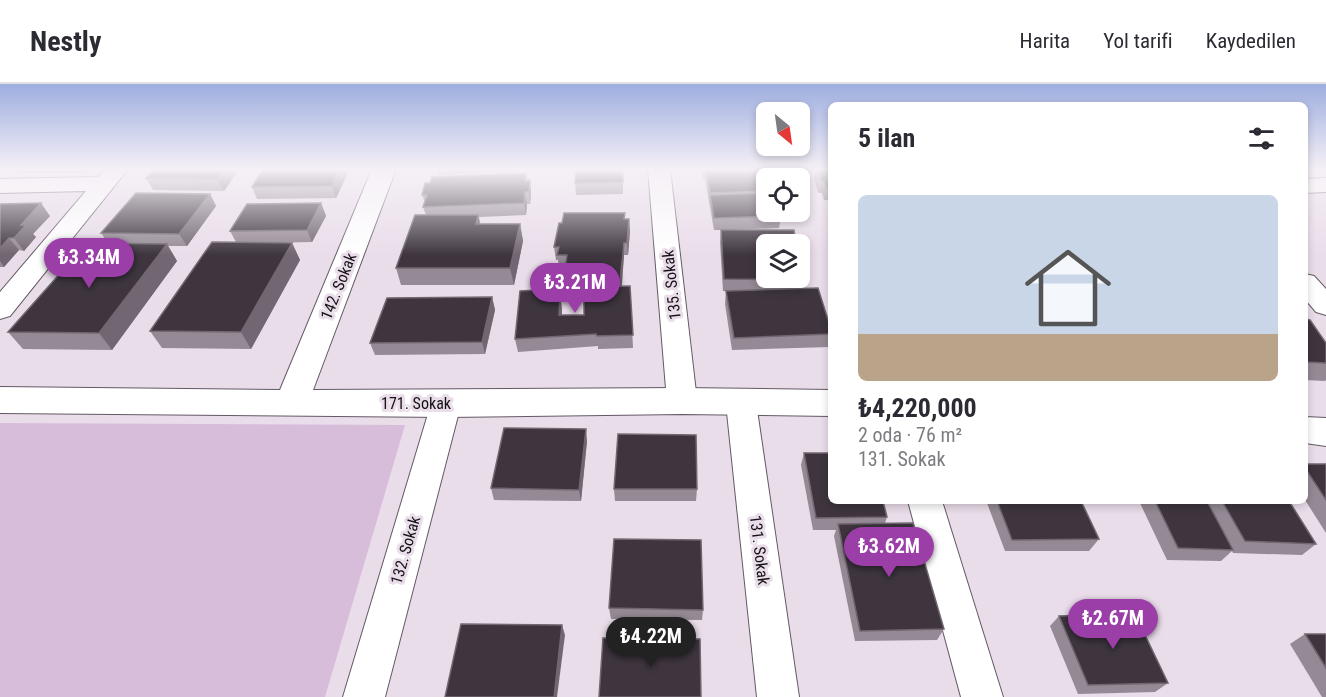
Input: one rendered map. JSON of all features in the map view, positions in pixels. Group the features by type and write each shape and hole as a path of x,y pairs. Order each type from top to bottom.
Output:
{"street":[{"path":"0,310 92,198"},
{"name":"142. Sokak","path":"292,402 373,198"},
{"name":"135. Sokak","path":"662,198 682,401"},
{"path":"1308,285 1326,306"},
{"name":"171. Sokak","path":"0,400 446,404 682,401 828,403"},
{"name":"131. Sokak","path":"741,403 778,697"},
{"name":"132. Sokak","path":"364,697 446,404"},
{"path":"1308,429 1326,432"},
{"path":"926,504 982,697"}],"shaded area":[{"path":"0,423 405,425 325,697 0,697"}],"building":[{"path":"132,198 207,198 179,234 101,233"},
{"path":"426,198 524,198 524,203 423,207"},
{"path":"710,198 756,198 756,217 714,218"},
{"path":"41,203 21,225 26,225 0,248 0,204"},
{"path":"321,203 307,230 230,231 247,204"},
{"path":"564,213 625,213 624,219 629,219 620,281 563,281 567,255 557,255 559,247 554,247 559,223 562,223"},
{"path":"415,215 478,215 476,224 520,224 510,268 396,268"},
{"path":"721,230 794,230 795,234 756,234 756,279 724,279"},
{"path":"212,242 292,243 241,332 150,331"},
{"path":"87,243 167,244 99,333 8,332"},
{"path":"630,286 633,335 597,336 596,334 515,339 520,291 555,289 554,296 560,296 559,315 584,315 584,295 589,295 590,287"},
{"path":"818,288 828,320 828,334 734,338 726,291"},
{"path":"492,297 482,342 370,343 387,298"},
{"path":"1308,320 1326,343 1326,363 1308,362"},
{"path":"504,428 586,429 579,490 491,488"},
{"path":"618,434 696,435 697,489 614,489"},
{"path":"804,453 828,453 828,504 884,504 887,517 816,518"},
{"path":"1308,464 1326,464 1326,500 1308,473"},
{"path":"998,504 1082,504 1099,539 1012,540"},
{"path":"1156,504 1209,504 1233,550 1178,548"},
{"path":"1224,504 1291,504 1316,544 1245,541"},
{"path":"913,523 944,629 860,631 838,524"},
{"path":"614,539 701,540 703,610 609,608"},
{"path":"1135,614 1168,683 1088,685 1059,616"},
{"path":"461,624 562,625 554,697 445,697"},
{"path":"1305,634 1326,634 1326,668"},
{"path":"603,638 700,639 701,697 599,697"}]}
